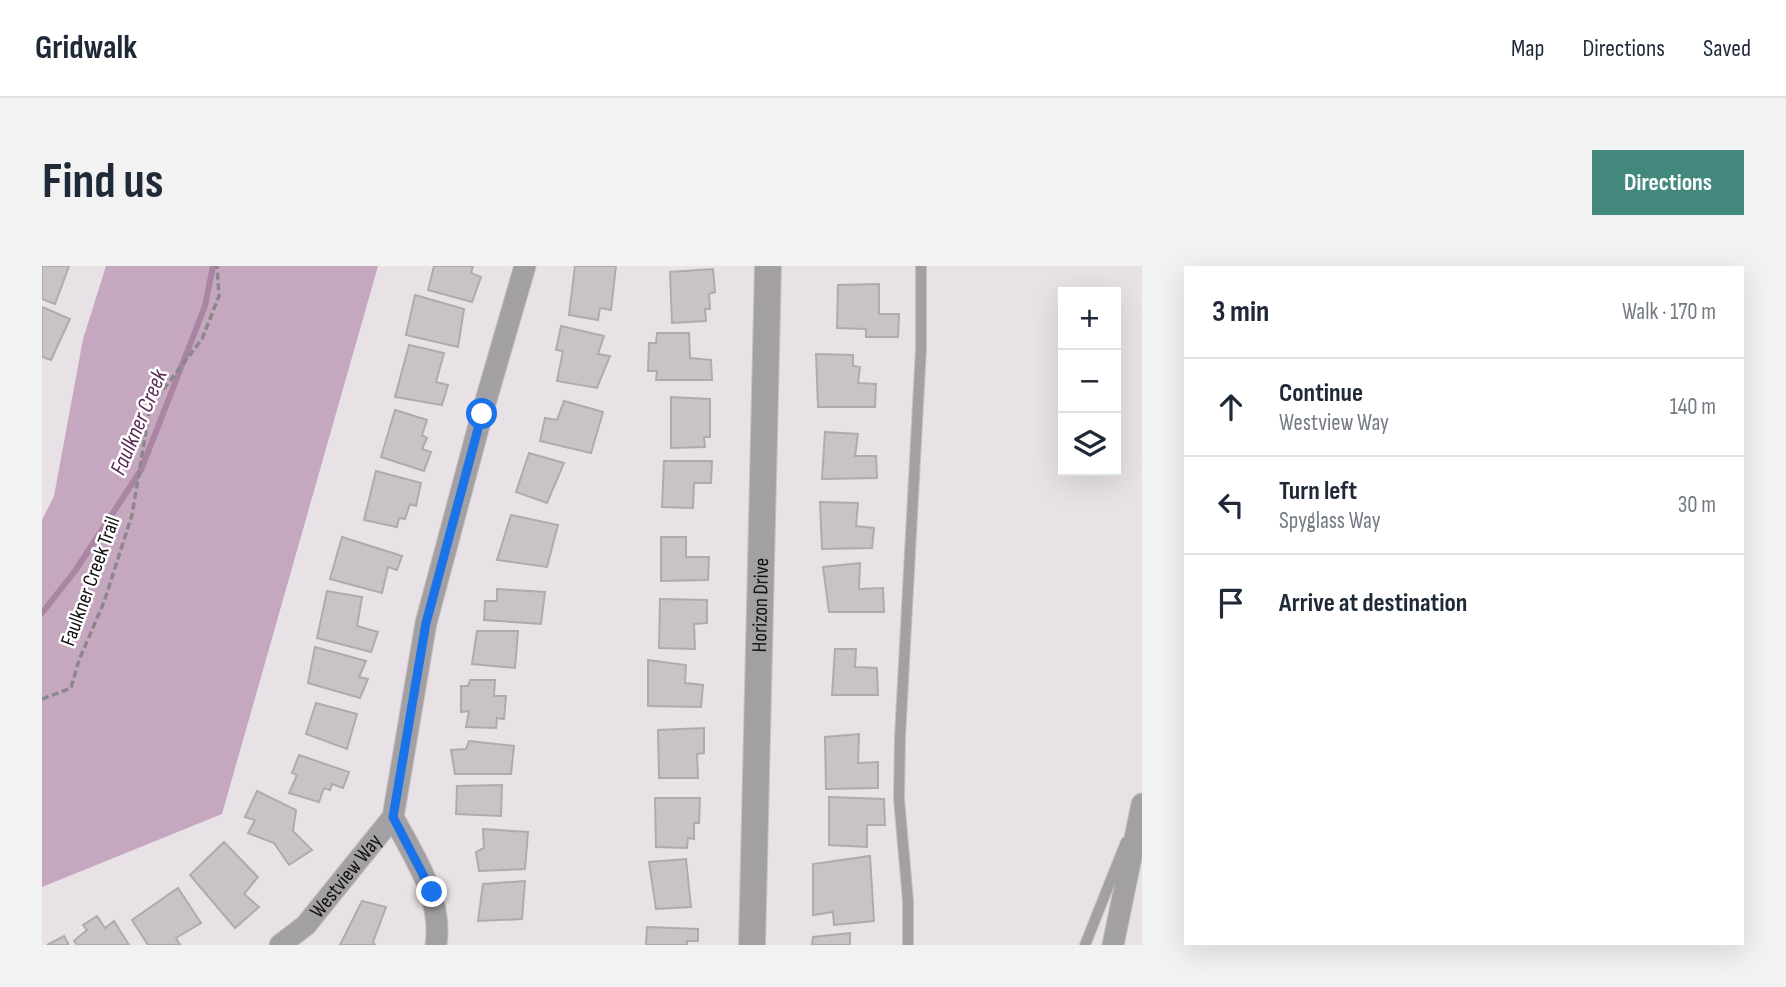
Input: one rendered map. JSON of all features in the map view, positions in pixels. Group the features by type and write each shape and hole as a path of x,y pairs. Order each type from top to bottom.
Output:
{"street":[{"name":"Westview Way","path":"280,945 306,925 393,817 426,623 525,266"},
{"name":"Horizon Drive","path":"752,945 768,266"},
{"path":"1113,945 1142,804"},
{"path":"393,817 432,892 438,933 436,945"}],"lane":[{"path":"908,945 908,901 899,799 900,737 921,349 921,266"},
{"path":"1085,945 1142,804"}],"path":[{"name":"Faulkner Creek Trail","path":"42,699 71,688 79,660 104,602 132,515 150,407 202,339 219,296 217,266"}],"shaded area":[{"path":"106,266 378,266 222,814 42,887 42,520 54,496 83,339"}],"building":[{"path":"42,266 69,266 55,304 42,299"},
{"path":"434,266 473,266 471,273 481,277 472,302 428,290"},
{"path":"575,266 616,266 611,310 600,308 598,320 569,315"},
{"path":"713,269 715,292 709,294 710,309 705,309 706,321 672,323 670,272"},
{"path":"879,284 879,314 899,314 898,337 866,337 866,329 837,328 838,285"},
{"path":"415,295 464,309 458,347 406,335"},
{"path":"42,307 70,319 51,360 42,357"},
{"path":"561,326 604,336 598,354 610,356 597,388 557,381 563,351 556,350"},
{"path":"657,333 689,333 690,358 711,360 712,380 656,380 657,371 648,371 649,343 656,343"},
{"path":"409,345 444,353 436,382 448,385 442,405 395,397"},
{"path":"816,354 853,355 853,366 860,367 858,383 876,384 875,407 818,407"},
{"path":"671,397 710,399 710,437 704,437 705,447 671,448"},
{"path":"564,401 603,412 591,453 540,441 545,418 557,420"},
{"path":"395,410 427,420 422,435 427,438 422,449 431,452 424,471 381,457"},
{"path":"825,432 858,434 855,456 876,456 877,478 822,479"},
{"path":"529,453 564,463 547,503 516,492"},
{"path":"664,461 712,461 711,483 694,483 693,508 662,507"},
{"path":"376,471 421,483 416,506 410,504 405,519 399,518 397,527 364,520"},
{"path":"820,502 858,503 856,526 874,528 872,548 822,549"},
{"path":"511,515 558,525 547,567 497,560"},
{"path":"342,537 402,556 397,570 388,567 382,593 330,579"},
{"path":"661,537 686,537 686,557 709,557 708,580 661,581"},
{"path":"860,563 859,589 883,588 884,612 829,612 823,567"},
{"path":"497,589 545,592 541,624 484,620 485,601 497,601"},
{"path":"327,591 362,597 357,626 378,632 371,652 317,638"},
{"path":"660,599 707,600 707,623 694,624 695,649 659,648"},
{"path":"477,631 518,631 515,668 472,664"},
{"path":"315,647 366,661 359,677 368,679 360,698 308,683"},
{"path":"835,649 856,649 855,667 877,668 878,695 832,695"},
{"path":"648,660 686,665 685,683 703,685 701,707 648,706"},
{"path":"470,680 495,680 494,696 506,696 504,719 497,718 496,728 466,727 469,711 461,712 461,686 468,686"},
{"path":"316,703 357,714 347,749 306,734"},
{"path":"704,728 704,753 697,754 698,778 659,778 658,730"},
{"path":"859,734 858,763 878,762 878,788 826,789 825,737"},
{"path":"469,741 514,746 511,774 455,774 451,750 466,749"},
{"path":"299,755 349,772 343,788 332,784 330,790 324,788 319,802 289,793 297,775 292,773"},
{"path":"502,785 501,816 456,814 457,786"},
{"path":"257,791 296,810 293,831 312,850 289,865 274,843 248,833 255,820 245,817"},
{"path":"829,797 884,799 885,825 867,825 867,847 829,845"},
{"path":"655,798 700,798 699,823 694,823 694,839 688,838 687,848 656,847"},
{"path":"483,829 528,832 525,869 479,871 476,852 484,848"},
{"path":"224,842 258,877 244,894 259,907 235,928 190,875"},
{"path":"870,856 874,921 834,925 833,912 813,915 813,864"},
{"path":"686,859 691,907 656,909 649,862"},
{"path":"525,881 522,919 478,921 483,884"},
{"path":"178,888 201,923 176,938 180,945 148,945 132,920"},
{"path":"362,901 386,907 373,942 375,945 340,945"},
{"path":"97,916 105,928 114,921 129,945 77,945 74,941 87,930 83,925"},
{"path":"647,927 698,929 698,941 687,941 687,945 646,945"},
{"path":"850,933 850,945 812,945 813,937"},
{"path":"64,936 69,945 47,945"}],"waterway":[{"name":"Faulkner Creek","path":"42,613 75,571 141,470 205,306 213,266"}],"route":[{"path":"432,892 393,817 426,623 482,414"}]}
